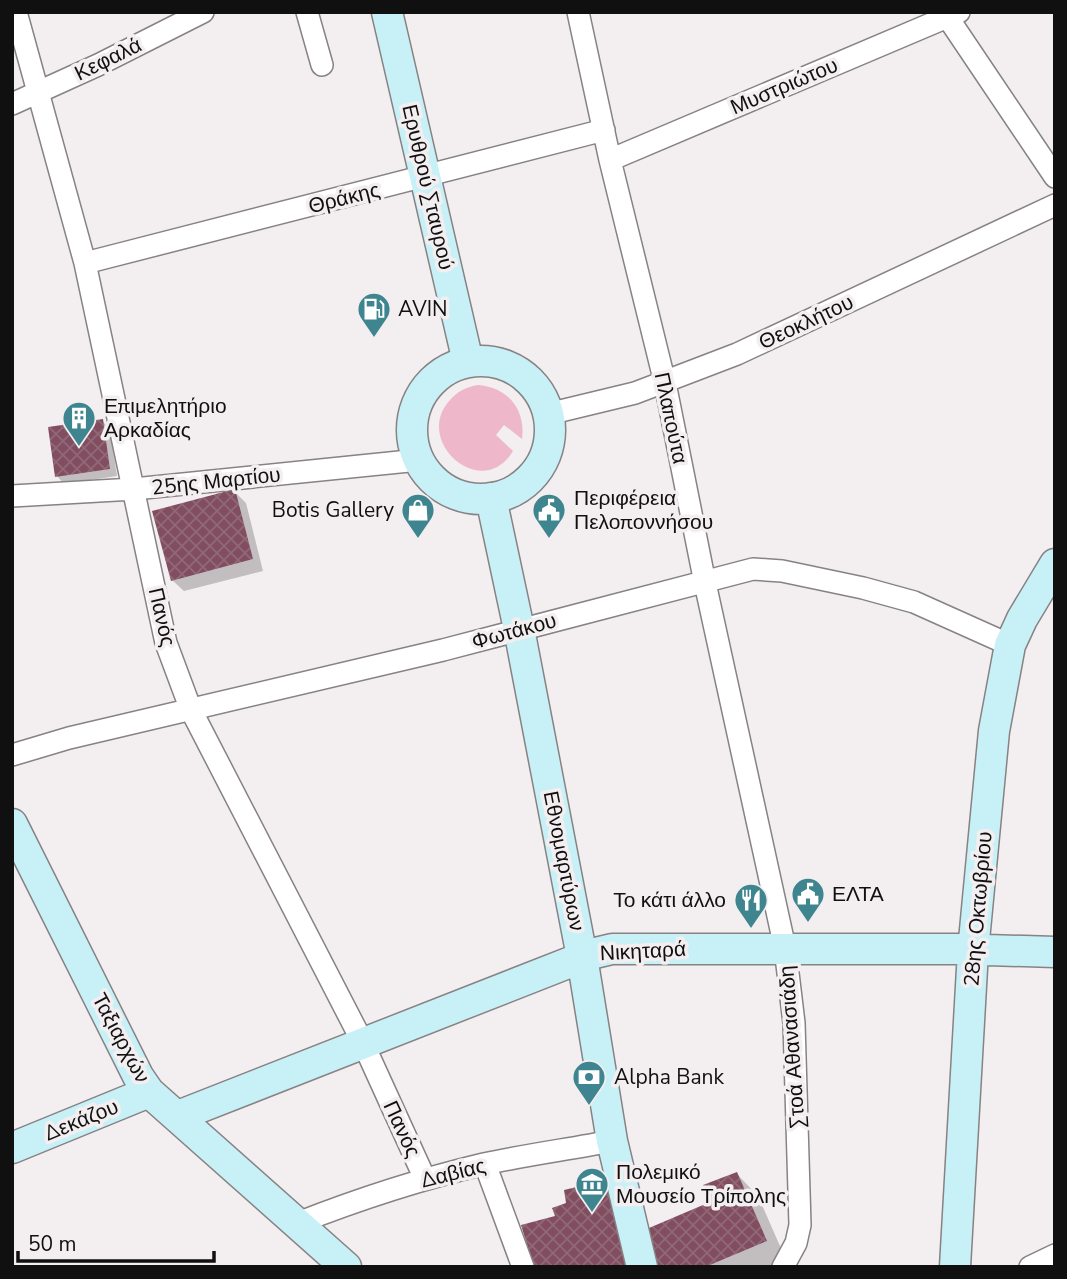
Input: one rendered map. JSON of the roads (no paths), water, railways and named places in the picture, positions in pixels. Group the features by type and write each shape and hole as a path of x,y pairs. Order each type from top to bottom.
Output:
{"main road":[{"name":"Ερυθρού Σταυρού","path":"387,12 468,362"},
{"path":"468,362 495,362 520,373 539,393 548,414 550,429 547,447 534,473 512,491 491,498 469,498 444,488 430,477 419,460 414,445 412,427 418,400 428,384 442,372 468,362"},
{"name":"Εθνομαρτύρων","path":"491,498 582,957 612,1141 642,1267"},
{"name":"28ης Οκτωβρίου","path":"955,1267 973,951 994,731 1010,645 1022,619 1055,564"},
{"name":"Ταξιαρχών","path":"12,824 138,1076 149,1092 346,1267"},
{"name":"Νικηταρά","path":"178,1116 582,957 612,949 785,948 1055,952"},
{"name":"Δεκάζου","path":"12,1148 149,1092"}],"street":[{"name":"Πανός","path":"16,12 85,263 166,643 191,710 363,1043 425,1179"},
{"name":"Κεφαλά","path":"12,104 203,12"},
{"path":"307,12 322,65"},
{"name":"Πλαπούτα","path":"578,12 610,160 664,383 785,948"},
{"path":"950,14 1055,177"},
{"name":"Μυστριώτου","path":"610,160 950,14"},
{"name":"Θράκης","path":"85,263 604,130"},
{"name":"Θεοκλήτου","path":"548,414 664,383 737,354 1055,205"},
{"name":"25ης Μαρτίου","path":"12,496 134,489 419,460"},
{"name":"Φωτάκου","path":"12,755 69,738 432,653 753,569 863,588 915,602 1010,645"},
{"name":"Στοά Αθανασιάδη","path":"783,1267 796,1243 800,1225 794,1023 785,948"},
{"name":"Δαβίας","path":"298,1223 351,1202 425,1179 485,1164 612,1141"},
{"path":"485,1164 523,1267"},
{"path":"1030,1267 1055,1255"}],"place":[{"name":"AVIN","path":"374,339"},
{"name":"Επιμελητήριο Αρκαδίας","path":"79,448"},
{"name":"Botis Gallery","path":"418,540"},
{"name":"Περιφέρεια Πελοποννήσου","path":"549,540"},
{"name":"ΕΛΤΑ","path":"808,924"},
{"name":"Το κάτι άλλο","path":"751,930"},
{"name":"Alpha Bank","path":"589,1107"},
{"name":"Πολεμικό Μουσείο Τρίπολης","path":"592,1214"}]}
